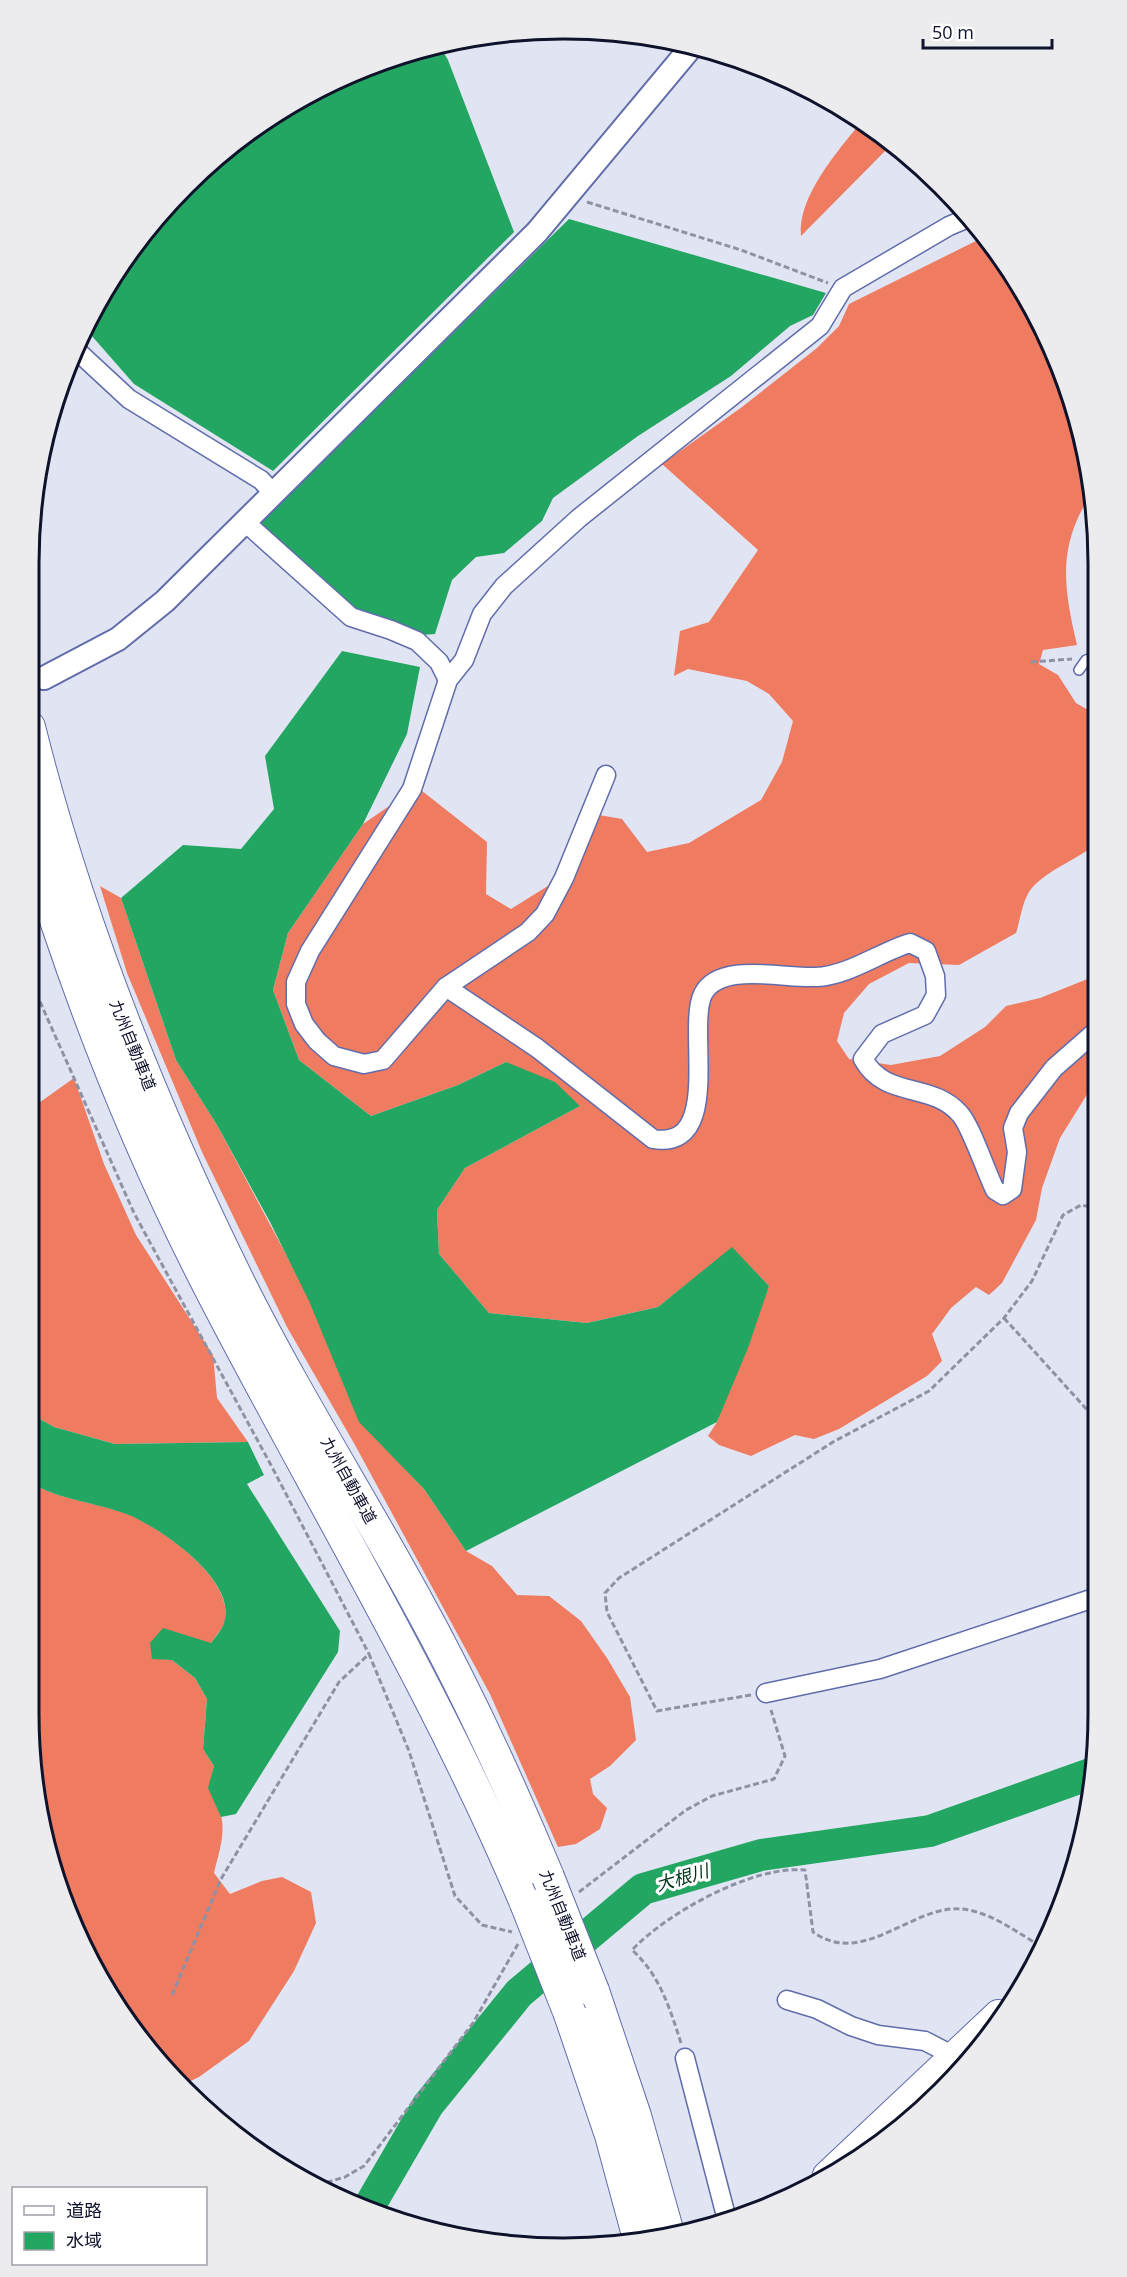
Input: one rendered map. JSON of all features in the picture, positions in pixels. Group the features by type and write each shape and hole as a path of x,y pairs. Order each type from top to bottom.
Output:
{"highway":[{"name":"九州自動車道","path":"39,761 87,924 150,1089 193,1187 242,1288 416,1598 513,1794 593,1991 635,2116 666,2228"},
{"name":"九州自動車道","path":"39,866 90,1019 172,1210 219,1306 390,1618 488,1813 570,2014 611,2135 638,2233"}],"main road":[{"path":"847,2155 987,2023"}],"street":[{"path":"44,678 118,639 142,622 274,494 506,265 568,196 686,54"},
{"path":"606,775 564,878 545,914 528,932 446,987 383,1060 364,1064 334,1056 316,1041 304,1024 296,1004 296,982 310,951 412,789 448,680 464,660 482,614 504,586 579,519 820,326 843,288 961,221"},
{"path":"82,356 129,399 261,480 274,494"},
{"path":"245,522 351,618 391,630 417,642 439,662 448,680"},
{"path":"446,987 537,1048 653,1139 666,1141 678,1136 694,1116 698,1089 699,1007 704,993 716,980 734,974 818,978 910,943 926,951 935,976 936,995 925,1015 882,1035 863,1059 871,1072 891,1086 932,1093 961,1114 995,1190 1004,1195 1012,1189 1017,1152 1013,1128 1019,1113 1054,1068 1088,1038"},
{"path":"766,1693 880,1669 1088,1600"},
{"path":"787,2000 817,2009 851,2026 878,2035 925,2041 952,2055"},
{"path":"685,2058 725,2212"}],"lane":[{"path":"1079,670 1088,661"}],"path":[{"path":"568,196 741,250 843,288"},
{"path":"1031,662 1088,659"},
{"path":"39,999 134,1213 272,1467 369,1654 409,1751 455,1896 482,1925 523,1934 473,2023 364,2166 345,2177 328,2182"},
{"path":"573,1897 686,1810 712,1796 774,1779 785,1756 766,1693 657,1711 607,1612 604,1593 619,1578 833,1442 929,1391 1004,1318 1032,1281 1064,1215 1082,1205 1088,1206"},
{"path":"1004,1318 1088,1411"},
{"path":"172,1995 221,1879 339,1682 369,1654"},
{"path":"685,2058 665,1993 641,1958 632,1950 645,1937 674,1918 719,1891 754,1876 785,1868 805,1870 813,1932 826,1942 874,1939 940,1911 960,1909 980,1913 1035,1943"}],"shaded area":[{"path":"856,128 886,150 801,236 801,221 805,206 812,190"},
{"path":"977,240 1018,301 1048,363 1070,428 1085,505 1073,529 1066,566 1066,584 1077,645 1043,650 1039,664 1058,675 1076,703 1088,710 1088,850 1050,873 1035,885 1025,901 1016,933 959,965 909,963 869,984 844,1013 837,1041 849,1059 891,1065 940,1056 985,1027 1006,1006 1040,998 1088,979 1088,1093 1060,1138 1042,1188 1036,1220 1002,1283 989,1295 976,1287 951,1308 932,1334 942,1361 927,1376 839,1429 814,1439 795,1435 751,1456 719,1445 708,1436 717,1422 769,1286 732,1248 658,1307 587,1323 489,1313 439,1254 437,1210 465,1168 580,1106 506,1062 458,1085 371,1116 299,1060 273,990 288,933 363,824 417,787 487,842 486,894 511,909 551,884 599,815 622,819 647,852 689,843 761,800 782,762 793,721 769,694 747,681 688,669 674,676 680,631 709,622 758,550 662,464 742,407 817,348 839,326 849,304"},
{"path":"100,886 121,898 176,1060 217,1125 394,1457 424,1489 466,1551 492,1566 517,1595 549,1596 581,1621 607,1658 630,1697 636,1740 610,1766 590,1779 593,1794 607,1808 600,1829 576,1844 558,1847 490,1694 355,1445 287,1327 202,1152 127,973"},
{"path":"74,1078 104,1164 136,1235 213,1355 217,1398 248,1442 115,1444 54,1427 39,1419 39,1103"},
{"path":"39,1487 130,1515 144,1522 177,1544 209,1574 220,1591 225,1608 224,1624 221,1629 211,1643 152,1658 172,1660 195,1678 207,1699 203,1749 214,1766 211,1788 221,1816 223,1830 214,1873 230,1894 262,1881 282,1877 311,1892 316,1923 294,1971 249,2041 190,2081 147,2033 127,2005 109,1976 79,1914 57,1849 43,1782 40,1748"}],"water":[{"path":"444,53 514,232 273,471 134,384 91,335 127,272 169,218 218,169 244,147 301,109 363,79"},
{"path":"569,219 826,293 813,315 790,326 731,376 638,436 553,498 542,521 504,553 476,557 452,580 435,634 422,635 353,610 260,523"},
{"path":"342,651 420,667 407,734 363,824 288,933 273,990 299,1060 371,1116 458,1085 506,1062 555,1082 580,1106 465,1168 437,1210 439,1254 489,1313 587,1323 658,1307 732,1247 769,1286 748,1348 717,1422 466,1551 424,1489 359,1422 309,1301 270,1222 217,1125 176,1060 121,898 183,845 241,849 274,809 265,756"},
{"path":"39,1419 54,1427 115,1444 248,1442 264,1475 247,1484 340,1631 338,1652 236,1814 221,1817 208,1788 214,1766 203,1749 207,1699 195,1678 172,1660 152,1659 150,1643 163,1628 211,1643 224,1623 225,1607 220,1590 194,1558 143,1522 117,1511 39,1487"}],"waterway":[{"name":"大根川","path":"372,2201 428,2105 519,1993 643,1889 761,1855 930,1831 1085,1776"}],"tunnel":[{"path":"39,680 44,678"}]}
